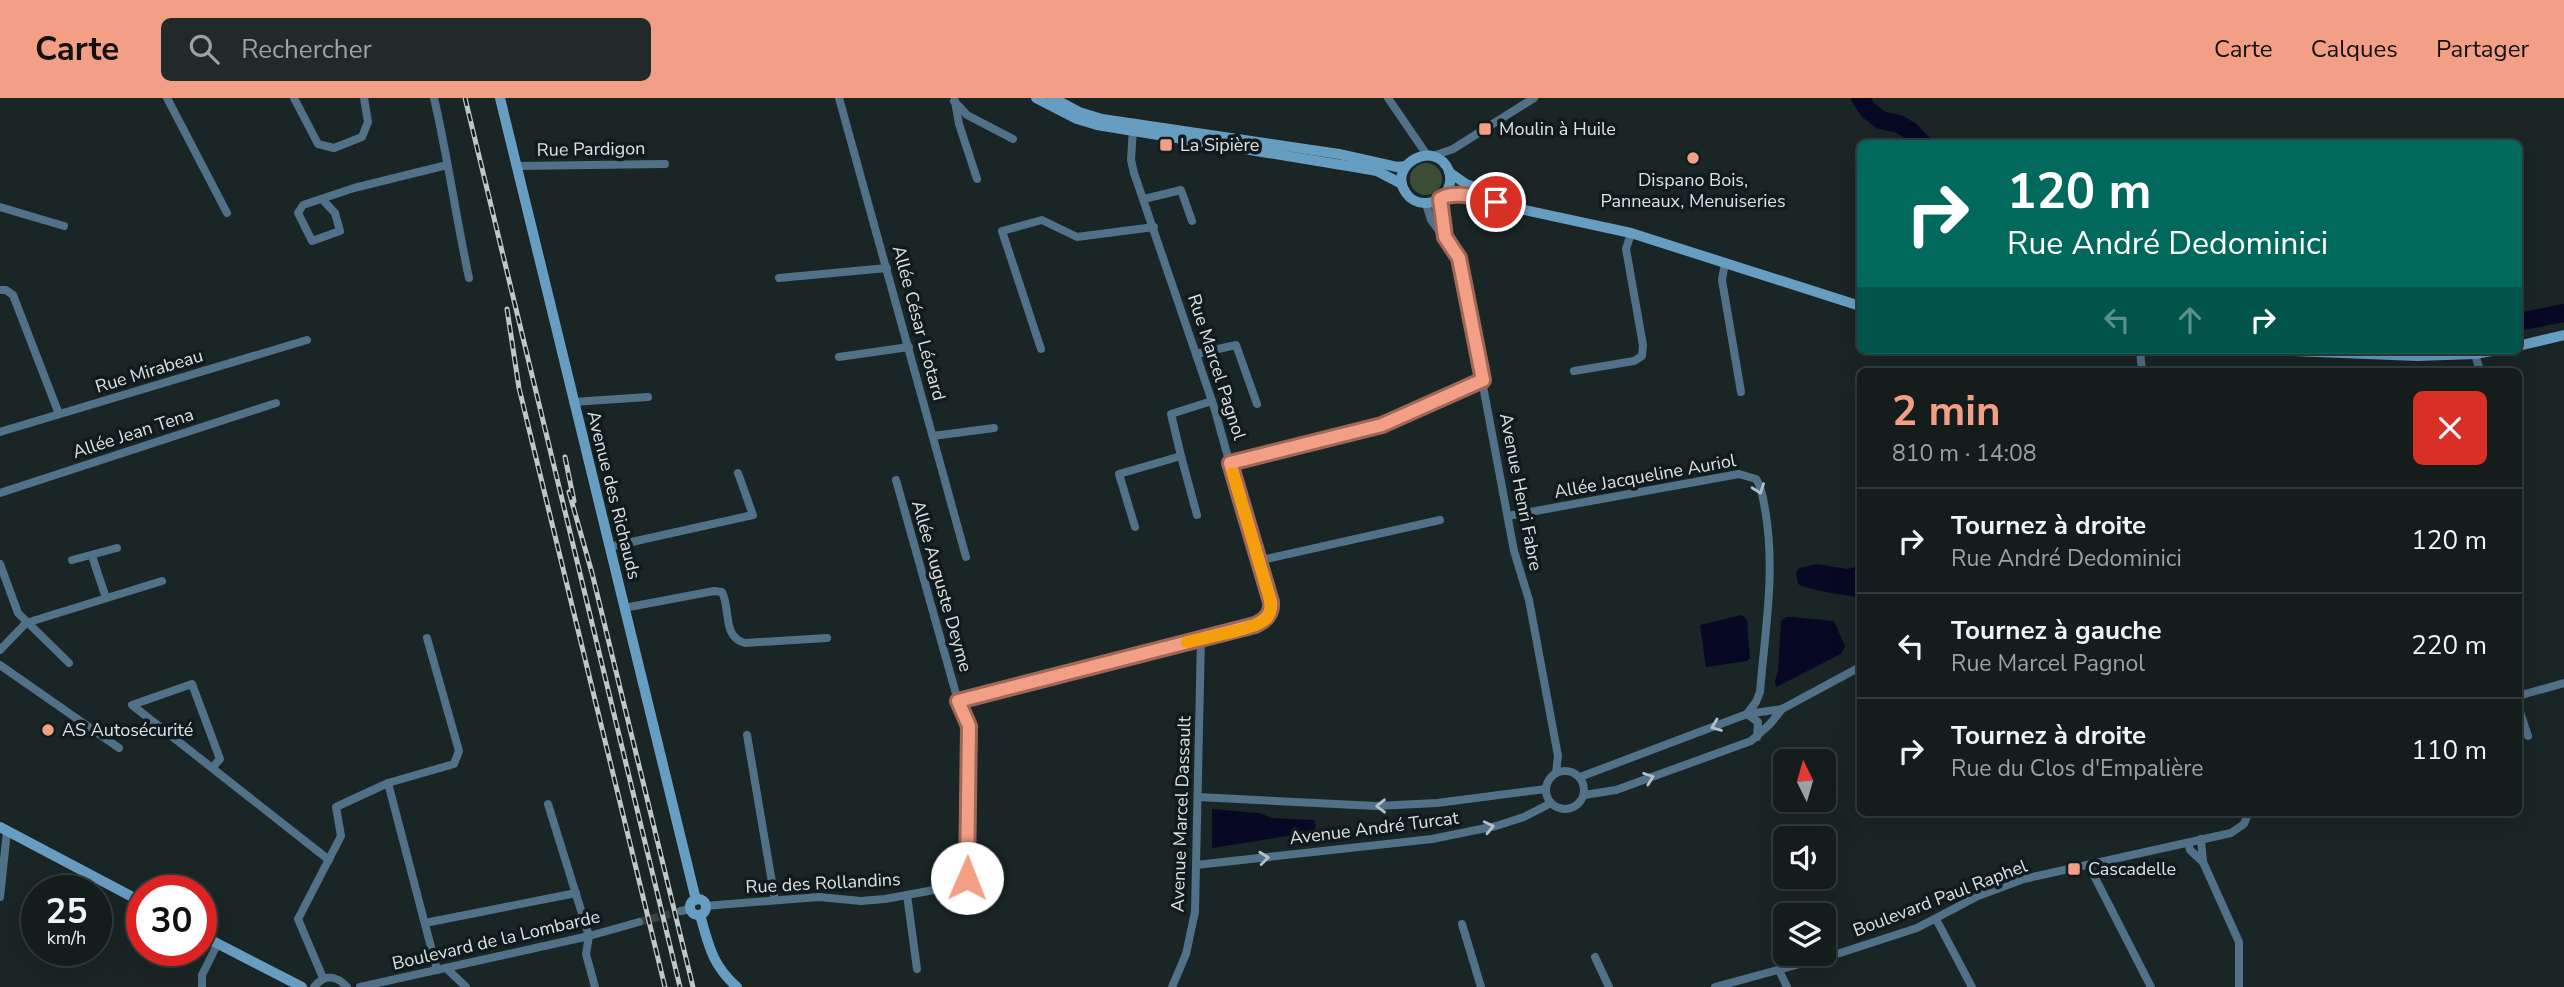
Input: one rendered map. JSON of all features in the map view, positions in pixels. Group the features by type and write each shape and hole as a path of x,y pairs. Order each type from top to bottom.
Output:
{"street":[{"path":"167,98 228,214"},
{"path":"294,98 318,144 334,148 362,137 368,122 364,98"},
{"path":"434,98 469,278"},
{"name":"Avenue des Richauds","path":"500,98 694,908 712,958 737,987"},
{"name":"Allée César Léotard","path":"839,98 966,557"},
{"path":"1036,98 1077,119 1097,125 1134,127 1367,160 1397,167 1453,149 1534,98"},
{"path":"1053,98 1091,115 1134,127 1377,171 1402,184"},
{"path":"1388,98 1426,156 1448,169 1465,184 1542,212"},
{"path":"954,100 967,115 1013,139"},
{"path":"954,100 976,179"},
{"name":"Rue Marcel Pagnol","path":"1134,127 1131,160 1212,401 1271,602 1269,614 1255,625 1200,638"},
{"path":"1442,198 1450,185 1448,169 1453,149"},
{"name":"Rue Pardigon","path":"517,166 665,164"},
{"path":"322,199 335,213 340,231 312,240 298,213 303,205 354,188 447,165"},
{"path":"1406,166 1402,184 1413,200 1426,204 1455,195 1476,198 1631,233 1857,305"},
{"path":"1144,199 1181,190 1192,221"},
{"name":"Avenue Henri Fabre","path":"1442,198 1445,237"},
{"name":"Avenue Henri Fabre","path":"1426,204 1431,220 1459,258 1514,551 1528,600 1558,756 1556,773"},
{"path":"0,207 64,226"},
{"path":"1041,349 1002,231 1042,220 1077,237 1154,227"},
{"path":"1574,371 1634,361 1642,356 1643,345 1626,249 1631,233"},
{"path":"1726,263 1722,280 1741,392"},
{"path":"779,278 887,268"},
{"path":"0,290 6,290 13,295 59,414"},
{"path":"2522,345 2564,335"},
{"name":"Rue Mirabeau","path":"0,432 307,340"},
{"path":"1196,354 1236,345 1257,404"},
{"path":"839,357 909,347"},
{"path":"2358,354 2475,354 2479,368"},
{"path":"1230,463 1382,425 1483,380"},
{"path":"573,402 648,397"},
{"path":"1197,515 1171,414 1212,401"},
{"name":"Allée Jean Tena","path":"0,493 276,403"},
{"path":"933,436 994,428"},
{"path":"1135,527 1119,474 1181,456"},
{"path":"609,547 753,515 738,473"},
{"name":"Allée Jacqueline Auriol","path":"1508,516 1739,474 1756,479 1760,486 1769,531 1772,562 1760,692 1747,714"},
{"name":"Allée Auguste Deyme","path":"895,480 958,701"},
{"path":"1257,561 1440,520"},
{"path":"72,560 117,548"},
{"path":"92,556 106,598"},
{"path":"0,564 18,613 69,663"},
{"path":"0,650 26,622 162,581"},
{"path":"0,590 10,591"},
{"path":"624,608 714,591 722,592 726,600 730,630 738,641 745,643 827,638"},
{"path":"323,978 298,919 341,836 337,807 388,783 454,764 459,751 427,638"},
{"path":"958,701 1200,638"},
{"name":"Avenue Marcel Dassault","path":"1172,987 1190,940 1195,912 1200,638"},
{"path":"0,665 119,748"},
{"path":"1584,795 1615,790 1757,737 1782,709 1857,669"},
{"path":"2522,695 2564,683"},
{"path":"212,768 220,759 192,684 132,705 212,768 329,860"},
{"name":"Rue des Rollandins","path":"694,908 818,897 861,901 961,885 967,878 969,726 958,701"},
{"path":"1580,777 1747,714 1782,709"},
{"path":"1747,714 1758,723 1757,737"},
{"path":"2522,718 2528,736"},
{"path":"747,735 775,900"},
{"name":"Avenue Henri Fabre","path":"1558,756 1569,771"},
{"path":"1569,771 1580,777 1584,795 1573,808 1561,809 1551,803 1546,789 1547,782 1556,773 1569,771"},
{"path":"388,783 425,923 441,969 466,987"},
{"name":"Avenue André Turcat","path":"1198,796 1376,806 1468,800 1546,789"},
{"name":"Avenue André Turcat","path":"1196,865 1432,839 1496,826 1524,817 1551,803"},
{"path":"548,804 589,936 586,954 595,987"},
{"name":"Boulevard Paul Raphel","path":"1715,987 1889,937 1936,919 1978,896 2024,879 2237,830 2248,816"},
{"path":"0,897 4,829 126,894"},
{"path":"2201,839 2203,862 2239,942 2239,987"},
{"path":"2188,843 2190,850 2203,862"},
{"path":"2089,866 2151,987"},
{"path":"425,923 576,893"},
{"path":"907,895 917,969"},
{"path":"1936,919 1972,987"},
{"name":"Boulevard de la Lombarde","path":"360,987 589,936 639,922"},
{"path":"1462,924 1481,987"},
{"path":"202,987 202,975 218,943 302,987"},
{"path":"1595,957 1609,987"},
{"path":"1779,970 1787,987"},
{"path":"314,987 323,978 330,976 347,987"}],"green space":[{"path":"1426,163 1437,168 1442,179 1437,190 1426,195 1415,190 1410,179 1415,168"}],"water":[{"path":"1817,564 1847,569 1857,567 1857,597 1798,584 1796,573 1799,568"},
{"path":"1742,615 1747,620 1750,658 1747,661 1706,667 1700,625"},
{"path":"1786,617 1834,621 1845,646 1841,654 1776,687 1781,621"},
{"path":"1212,809 1259,813 1272,818 1314,820 1316,826 1312,832 1212,848"}],"waterway":[{"path":"1860,98 1868,110 1881,120 1899,124 1919,140"},
{"path":"2522,321 2564,313"}],"tunnel":[{"path":"639,922 681,911"}],"railway":[{"path":"465,98 680,987"},
{"path":"507,309 519,388 665,987"},
{"path":"565,457 574,501"},
{"path":"569,492 592,573 693,987"}],"slow traffic":[{"path":"1187,642 1255,625 1263,621 1271,610 1271,602 1233,473"}],"place":[{"name":"Moulin à Huile","path":"1485,129"},
{"name":"La Sipière","path":"1166,145"},
{"name":"Dispano Bois, Panneaux, Menuiseries","path":"1693,158"},
{"name":"AS Autosécurité","path":"48,730"},
{"name":"Cascadelle","path":"2074,869"}],"route":[{"path":"967,878 969,726 958,701 1263,621 1271,610 1271,602 1230,463 1382,425 1483,380 1459,258 1445,237 1440,199 1455,195 1496,202"}]}
